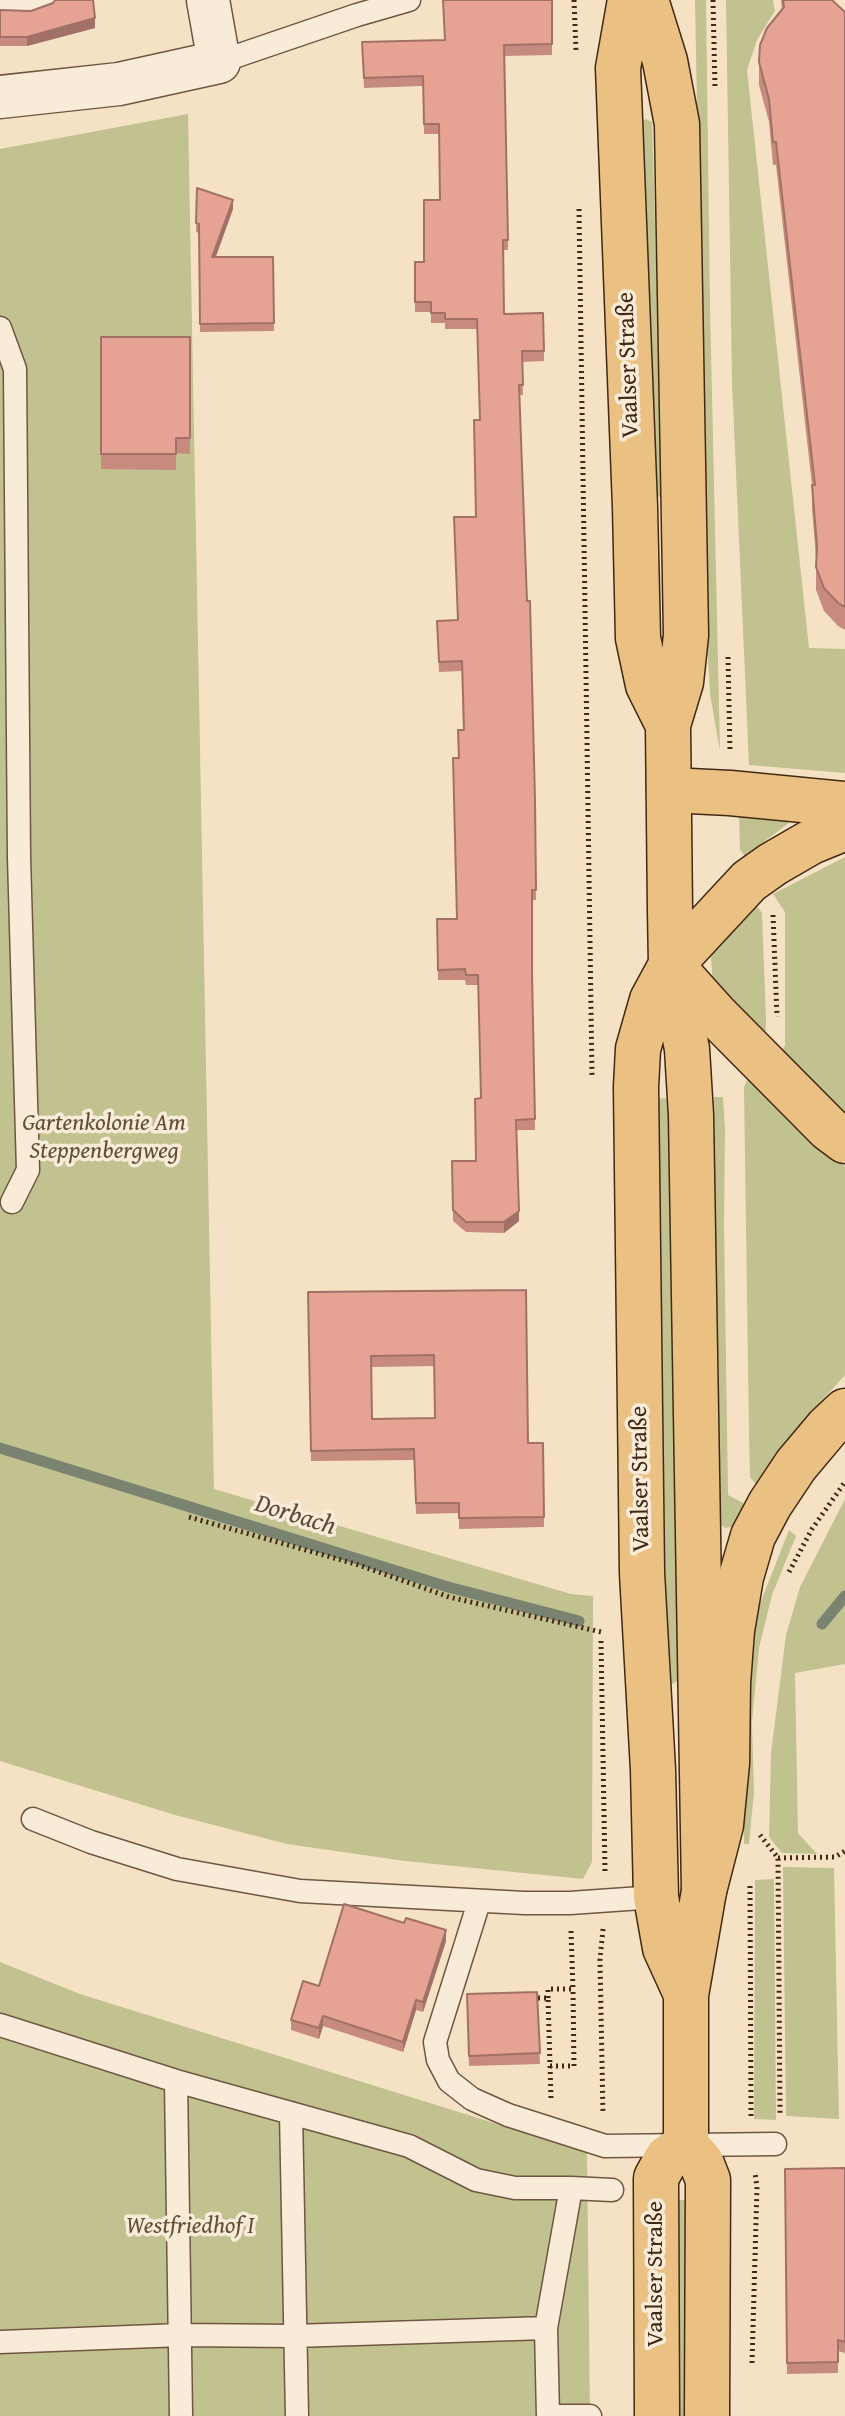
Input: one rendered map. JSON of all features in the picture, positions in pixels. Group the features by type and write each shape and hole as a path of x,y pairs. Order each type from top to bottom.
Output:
{"main road":[{"name":"Vaalser Straße","path":"630,0 618,68 638,638 648,685 668,725"},
{"name":"Vaalser Straße","path":"646,0 665,61 677,124 686,635 681,682 668,725 671,965 687,1049 691,1115 704,1891 686,1995 686,2145 667,2158 656,2178 657,2416"},
{"path":"669,790 845,804"},
{"path":"845,828 811,842 749,881 671,965 715,1014 829,1129 845,1141"},
{"name":"Vaalser Straße","path":"671,965 652,1000 638,1049 636,1087 642,1573 653,1770 656,1897 665,1948 686,1995"},
{"path":"704,1891 721,1825 727,1763 732,1630 741,1577 753,1536 796,1465 845,1411"},
{"path":"686,2145 701,2162 708,2180 707,2416"}],"street":[{"path":"0,97 119,84 219,62 208,0"}],"lane":[{"path":"0,7 31,6 47,0"},
{"path":"219,62 409,0"},
{"path":"0,328 15,369 19,857 28,1170 12,1202"},
{"path":"0,841 19,857"},
{"path":"33,1819 91,1842 177,1869 300,1891 479,1902 570,1903 656,1897"},
{"path":"479,1902 435,2042 438,2060 449,2081 472,2099 508,2115 605,2146 775,2144"},
{"path":"0,2025 176,2081 409,2146 476,2180 515,2188 612,2190"},
{"path":"176,2081 181,2416"},
{"path":"291,2113 297,2416"},
{"path":"571,2188 546,2328 548,2416 590,2416"},
{"path":"0,2342 546,2328"}],"path":[{"path":"772,1030 777,1018 773,913"},
{"path":"812,1529 845,1482"},
{"path":"189,1517 359,1565 449,1597 601,1632"},
{"path":"757,1847 760,1835 778,1858 781,2106 775,2144 757,2187"},
{"path":"778,1858 835,1857 845,1851"},
{"path":"750,1886 752,2145 757,2187 752,2370"},
{"path":"550,2066 574,2066 570,1903"},
{"path":"551,2110 548,1989 573,1989"},
{"path":"520,1999 548,1998"}],"green space":[{"path":"695,0 706,0 720,751 710,694 707,639"},
{"path":"726,0 773,0 775,11 757,40 747,70 809,648 845,649 845,773 749,765 732,382"},
{"name":"Gartenkolonie Am Steppenbergweg","path":"188,114 214,1489 571,1594 593,1596 592,1862 583,1879 405,1861 287,1844 175,1815 0,1761 0,149"},
{"path":"646,119 652,122 663,495 657,498 640,123"},
{"path":"739,813 789,820 789,823 745,856 740,850"},
{"path":"845,857 845,1120 777,1056 785,1046 785,912 773,894"},
{"path":"757,906 762,913 766,1018 766,1030 759,1036 713,987 711,956 729,932"},
{"path":"749,1076 845,1167 845,1375 798,1427 756,1484 750,1477 749,1435 744,1087"},
{"path":"714,1097 723,1097 725,1129 728,1495 747,1505 739,1521 725,1528 719,1523"},
{"path":"658,1098 672,1099 680,1671 678,1681 672,1684 662,1626"},
{"path":"845,1499 845,1664 795,1673 798,1833 817,1854 782,1853 769,1837 771,1753 786,1635 800,1587"},
{"path":"789,1530 796,1536 772,1595 759,1648 752,1722 754,1792 749,1844 744,1844 743,1758 754,1619"},
{"path":"783,1867 834,1868 839,2119 786,2116"},
{"path":"774,1879 776,2120 754,2119 755,1880"},
{"name":"Westfriedhof I","path":"0,1962 80,1994 587,2152 590,2416 0,2416"},
{"path":"674,2200 688,2200 685,2416 677,2416"}],"building":[{"path":"55,0 93,0 95,18 27,37 0,37 0,10 31,11"},
{"path":"443,0 552,0 552,44 504,45 508,240 503,240 504,314 543,313 544,351 522,351 523,385 519,385 527,601 530,601 535,800 536,890 532,890 532,974 535,1119 516,1120 519,1211 504,1222 466,1222 453,1210 452,1161 476,1161 475,1099 481,1098 478,975 466,975 465,969 438,970 437,919 457,919 453,758 459,758 458,730 464,730 462,661 439,662 437,621 458,620 454,517 476,517 474,420 480,420 477,319 445,319 445,313 431,313 431,302 415,302 415,262 424,262 424,200 440,200 439,124 424,124 423,76 364,78 362,42 445,40"},
{"path":"783,0 832,0 845,12 845,607 824,588 816,567 812,485 815,485 776,142 773,142 769,99 759,62 760,45 767,28 784,7"},
{"path":"197,188 233,200 212,257 273,257 274,323 200,324"},
{"path":"101,337 190,337 190,438 176,438 176,454 101,454"},
{"path":"526,1290 528,1443 543,1443 544,1517 459,1518 459,1503 416,1503 414,1449 311,1451 308,1292","holes":["434,1355 435,1418 372,1419 371,1356"]},
{"path":"344,1904 404,1923 406,1918 446,1930 423,2002 416,2000 403,2042 323,2016 319,2028 291,2020 303,1981 319,1986"},
{"path":"537,1992 540,2053 469,2056 467,1994"},
{"path":"845,2168 845,2342 838,2340 838,2362 787,2363 785,2169"}],"waterway":[{"name":"Dorbach","path":"0,1448 448,1587 579,1621"},
{"name":"Dorbach","path":"822,1624 845,1596"}]}
